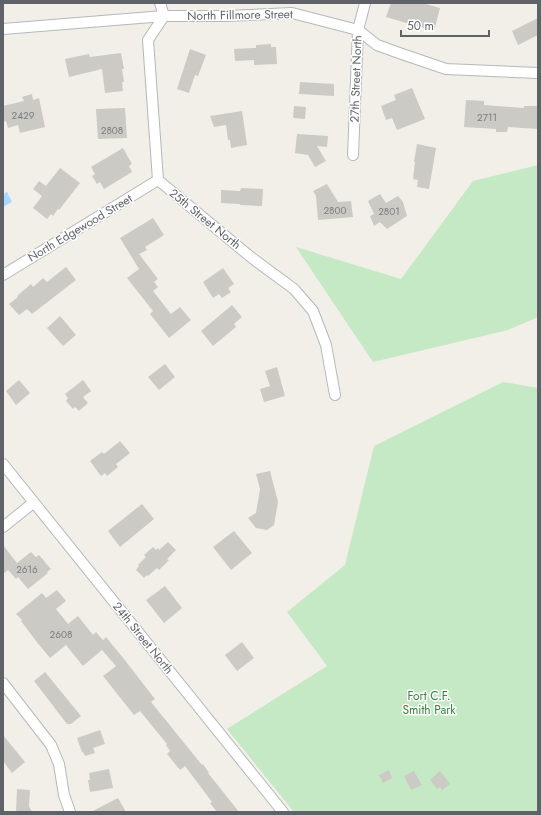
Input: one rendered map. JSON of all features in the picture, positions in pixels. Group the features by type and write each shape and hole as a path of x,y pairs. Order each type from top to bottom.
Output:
{"street":[{"path":"160,3 164,16"},
{"name":"27th Street North","path":"354,155 358,30 365,3"},
{"name":"North Fillmore Street","path":"3,29 164,16 226,16 292,13 358,30 377,45 446,69 538,73"},
{"name":"25th Street North","path":"164,16 148,40 158,180 252,258 294,289 313,311 326,345 336,396"},
{"name":"North Edgewood Street","path":"3,275 158,180"},
{"name":"24th Street North","path":"3,464 282,812"},
{"path":"3,527 33,503"},
{"path":"3,682 51,745 58,764 64,794 70,812"}],"green space":[{"path":"538,165 538,317 508,330 373,362 296,247 401,279 473,181"},
{"name":"Fort C.F. Smith Park","path":"503,382 538,388 538,812 294,812 227,729 327,666 287,612 345,565 374,446"}],"water":[{"path":"7,192 12,202 3,207 3,194"}],"building":[{"path":"391,3 422,3 440,8 434,31 386,17"},
{"path":"538,18 538,35 518,45 512,31"},
{"path":"271,44 271,47 276,47 277,64 254,65 254,60 235,61 234,49 256,48 256,45"},
{"path":"190,49 206,55 198,76 195,75 189,93 177,89"},
{"path":"121,53 124,69 122,69 124,82 122,82 123,91 105,93 102,69 69,77 65,59 89,54 90,57"},
{"path":"300,82 334,84 334,96 299,94"},
{"path":"412,88 425,119 397,130 392,118 386,120 381,106 396,100 394,95"},
{"path":"32,94 33,100 39,98 45,127 20,133 18,125 8,128 6,121 3,122 3,106 24,101 22,97"},
{"path":"466,100 484,101 484,105 524,108 524,106 538,106 538,129 508,127 507,132 496,132 496,129 464,127"},
{"path":"294,106 306,107 305,119 293,118"},
{"path":"125,108 127,138 98,139 96,109"},
{"path":"242,111 247,145 231,148 230,140 228,140 226,125 214,127 210,116"},
{"path":"297,134 328,136 327,147 317,146 326,161 315,167 308,155 295,153"},
{"path":"417,144 436,148 429,189 417,187 418,180 413,179"},
{"path":"123,148 132,164 129,166 132,172 104,189 100,182 97,184 92,176 95,174 91,167"},
{"path":"60,168 80,183 59,210 58,209 53,216 51,214 47,219 33,208 42,196 33,189 39,181 46,186"},
{"path":"327,184 338,202 351,201 353,217 318,220 316,196 313,191"},
{"path":"241,188 263,189 262,206 221,203 221,190 240,191"},
{"path":"380,194 386,203 398,196 403,202 407,216 387,229 380,222 374,226 370,216 374,214 368,201"},
{"path":"153,218 164,235 145,247 147,250 139,254 158,279 154,282 158,287 153,291 171,314 180,307 191,320 169,338 150,314 153,311 127,278 139,269 120,238"},
{"path":"66,267 76,280 32,314 27,309 19,315 9,304 31,284 33,287 43,278 47,282"},
{"path":"223,268 234,284 228,288 231,292 222,298 219,294 213,298 203,282"},
{"path":"232,305 242,317 234,324 236,327 213,346 201,331"},
{"path":"60,316 76,335 63,346 47,328"},
{"path":"165,364 175,377 159,390 148,377"},
{"path":"277,367 285,396 264,402 260,389 270,386 265,371"},
{"path":"19,380 30,393 16,405 6,391"},
{"path":"83,380 91,391 83,397 88,403 79,411 75,407 73,409 66,401 68,398 65,394"},
{"path":"120,441 130,453 116,464 118,467 107,476 105,473 101,476 90,461 102,452 104,454"},
{"path":"270,471 278,502 274,525 267,530 256,528 248,518 256,513 260,489 256,474"},
{"path":"142,504 154,519 120,547 108,531"},
{"path":"234,531 252,553 231,570 213,547"},
{"path":"168,542 176,550 159,570 157,568 144,578 136,570 139,566 138,565 146,557 144,555 153,547 156,550 158,548 159,550"},
{"path":"3,545 17,563 31,552 36,557 39,555 51,569 28,589 18,577 16,579 8,570 3,574"},
{"path":"165,586 182,608 164,623 146,600"},
{"path":"57,590 66,601 56,609 68,624 78,616 93,635 96,632 103,640 106,637 155,699 151,702 202,765 203,764 208,773 239,812 217,812 210,803 212,802 185,766 180,770 167,754 170,751 166,745 167,744 140,711 134,715 103,676 116,666 102,650 83,666 66,645 50,658 36,641 21,621 22,620 16,614 42,593 46,598"},
{"path":"242,642 254,658 237,671 225,655"},
{"path":"45,672 81,716 71,724 67,724 34,681"},
{"path":"100,730 105,744 93,748 95,753 85,756 77,738"},
{"path":"3,735 25,762 12,773 3,761"},
{"path":"109,769 113,788 90,792 88,780 90,780 89,773"},
{"path":"389,770 392,778 383,783 379,775"},
{"path":"414,771 422,785 411,790 404,776"},
{"path":"440,771 450,784 442,790 440,787 437,789 430,780"},
{"path":"17,789 30,790 29,806 32,812 16,812"},
{"path":"118,798 126,812 91,812 110,802"}]}
